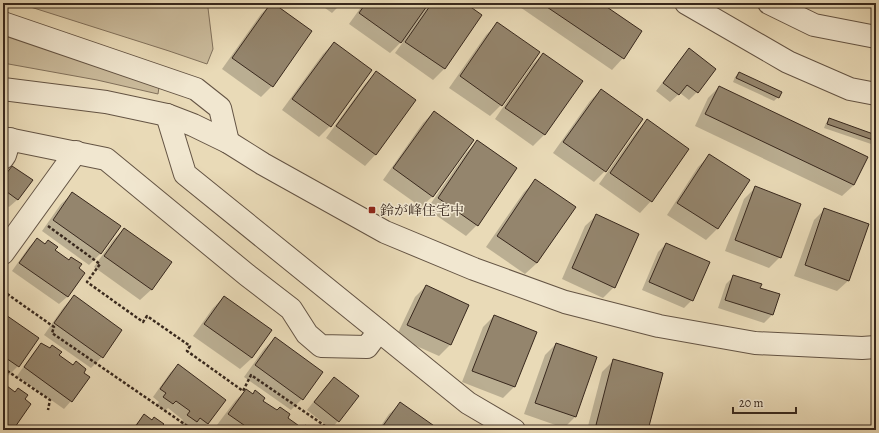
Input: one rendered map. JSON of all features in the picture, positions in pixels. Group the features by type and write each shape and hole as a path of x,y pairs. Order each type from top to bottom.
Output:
{"street":[{"path":"686,3 788,62 850,88 876,94"},
{"path":"769,3 814,25 876,37"},
{"path":"3,23 196,89 220,108 228,142"},
{"path":"3,88 106,102 167,115 193,125 228,142 263,164 386,232 474,269 566,302 659,326 755,343 862,348 876,347"},
{"path":"167,115 185,174 468,404 514,430"},
{"path":"5,145 76,152 106,159 247,275 291,309 307,334 321,346 367,347 379,331"},
{"path":"3,253 76,152"}],"path":[{"path":"32,213 100,264 87,282 143,322 147,316 190,346 187,351 242,391 251,375 331,430"},
{"path":"3,291 54,327 52,333 193,430"},
{"path":"3,368 50,400 48,410"}],"shaded area":[{"path":"18,3 204,3 208,8 213,49 207,64"},
{"path":"3,33 159,87 158,94 97,80 3,63"}],"building":[{"path":"271,3 312,31 273,87 232,58"},
{"path":"366,3 429,3 401,43 359,13"},
{"path":"432,3 465,3 482,15 445,69 405,42"},
{"path":"541,3 601,3 642,31 624,59"},
{"path":"497,22 540,52 502,106 460,76"},
{"path":"334,42 372,70 331,127 292,99"},
{"path":"689,48 716,69 698,93 687,85 679,95 663,83"},
{"path":"543,53 583,81 545,135 505,108"},
{"path":"376,71 416,100 376,155 336,126"},
{"path":"739,72 782,92 779,98 736,78"},
{"path":"719,86 868,157 854,185 705,114"},
{"path":"601,89 643,119 606,172 563,142"},
{"path":"434,111 474,140 433,197 393,168"},
{"path":"829,118 876,135 876,141 827,124"},
{"path":"647,119 689,149 652,202 610,173"},
{"path":"477,140 517,168 478,226 438,198"},
{"path":"709,154 750,180 718,229 677,203"},
{"path":"12,166 33,180 18,200 3,189 3,178"},
{"path":"535,179 576,207 537,263 497,236"},
{"path":"755,186 801,204 781,258 735,240"},
{"path":"72,192 121,226 101,254 53,220"},
{"path":"824,208 869,224 849,281 805,265"},
{"path":"596,214 639,234 615,288 572,268"},
{"path":"124,228 172,262 152,290 104,256"},
{"path":"37,238 45,244 48,240 58,247 55,250 69,260 71,257 82,264 79,268 85,273 68,297 19,263"},
{"path":"666,243 710,262 693,301 649,282"},
{"path":"733,275 762,284 760,288 780,294 773,315 725,300"},
{"path":"426,285 469,305 451,345 407,325"},
{"path":"74,295 122,330 103,358 54,323"},
{"path":"224,296 272,330 252,358 204,324"},
{"path":"3,313 39,338 19,367 3,356"},
{"path":"494,315 537,332 515,387 472,371"},
{"path":"275,337 323,372 303,400 255,365"},
{"path":"41,343 50,348 52,345 62,352 59,355 73,365 76,361 86,369 84,373 90,377 72,402 24,367"},
{"path":"556,343 597,357 576,417 535,403"},
{"path":"613,359 663,373 648,430 613,430 596,425"},
{"path":"178,364 226,400 208,424 200,418 197,422 187,415 190,411 176,401 173,404 163,397 166,393 160,389"},
{"path":"334,377 359,396 339,422 314,402"},
{"path":"3,383 15,392 18,388 28,395 25,399 31,404 13,430 8,430 3,426"},
{"path":"246,389 253,394 255,390 265,398 263,401 277,410 280,407 290,414 288,418 302,428 305,425 313,430 251,430 228,414"},
{"path":"400,402 440,430 380,430"},
{"path":"144,414 152,420 154,417 164,424 161,427 165,430 133,430"}],"place":[{"name":"鈴が峰住宅中","path":"372,210"}]}
